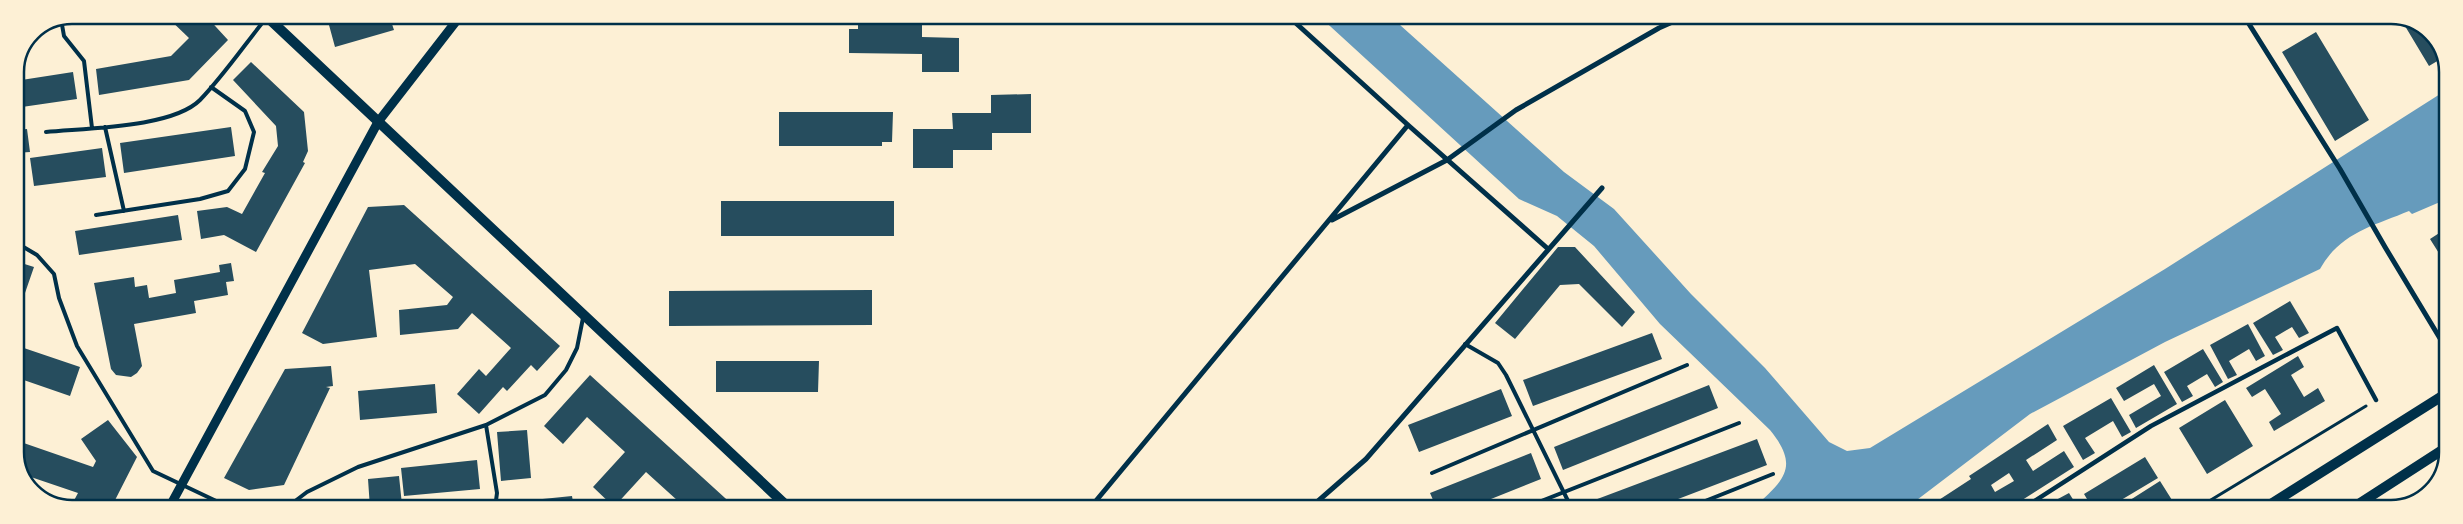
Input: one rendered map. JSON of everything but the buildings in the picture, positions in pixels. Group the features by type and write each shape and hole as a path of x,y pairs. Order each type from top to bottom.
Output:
{"main road":[{"path":"274,24 780,500"},
{"path":"2277,500 2439,398"},
{"path":"2365,500 2439,452"}],"street":[{"path":"174,500 378,122 454,24"},
{"path":"1297,24 1547,248"},
{"path":"1329,221 1447,160 1513,112 1668,24"},
{"path":"2249,24 2340,169 2384,248 2439,337"},
{"path":"1097,500 1408,125"},
{"path":"1319,500 1366,460 1547,248 1602,188"},
{"path":"2036,500 2151,426 2337,328 2376,400"}],"lane":[{"path":"46,132 105,127 178,114 199,101 260,24"},
{"path":"62,25 64,36 84,61 92,128"},
{"path":"96,215 200,199 228,191 245,169 254,132 245,111 211,86"},
{"path":"105,127 124,211"},
{"path":"24,247 37,255 54,274 76,346 153,471 214,500"},
{"path":"296,500 307,492 358,467 486,425 546,395 566,370 573,355 584,315"},
{"path":"1465,344 1498,363 1506,375 1567,500"},
{"path":"1432,473 1687,365"},
{"path":"1545,500 1739,423"},
{"path":"486,425 497,493 496,500"},
{"path":"1708,500 1773,474"}],"path":[{"path":"2211,500 2376,400"}],"water":[{"path":"1328,24 1399,24 1564,172 1614,209 1691,294 1765,368 1829,442 1847,451 1870,448 2165,269 2439,95 2439,202 2412,214 2409,211 2358,232 2337,247 2320,269 2165,342 2030,414 1917,500 1761,500 1779,482 1786,464 1785,454 1770,430 1660,324 1594,246 1557,216 1519,199"}]}
